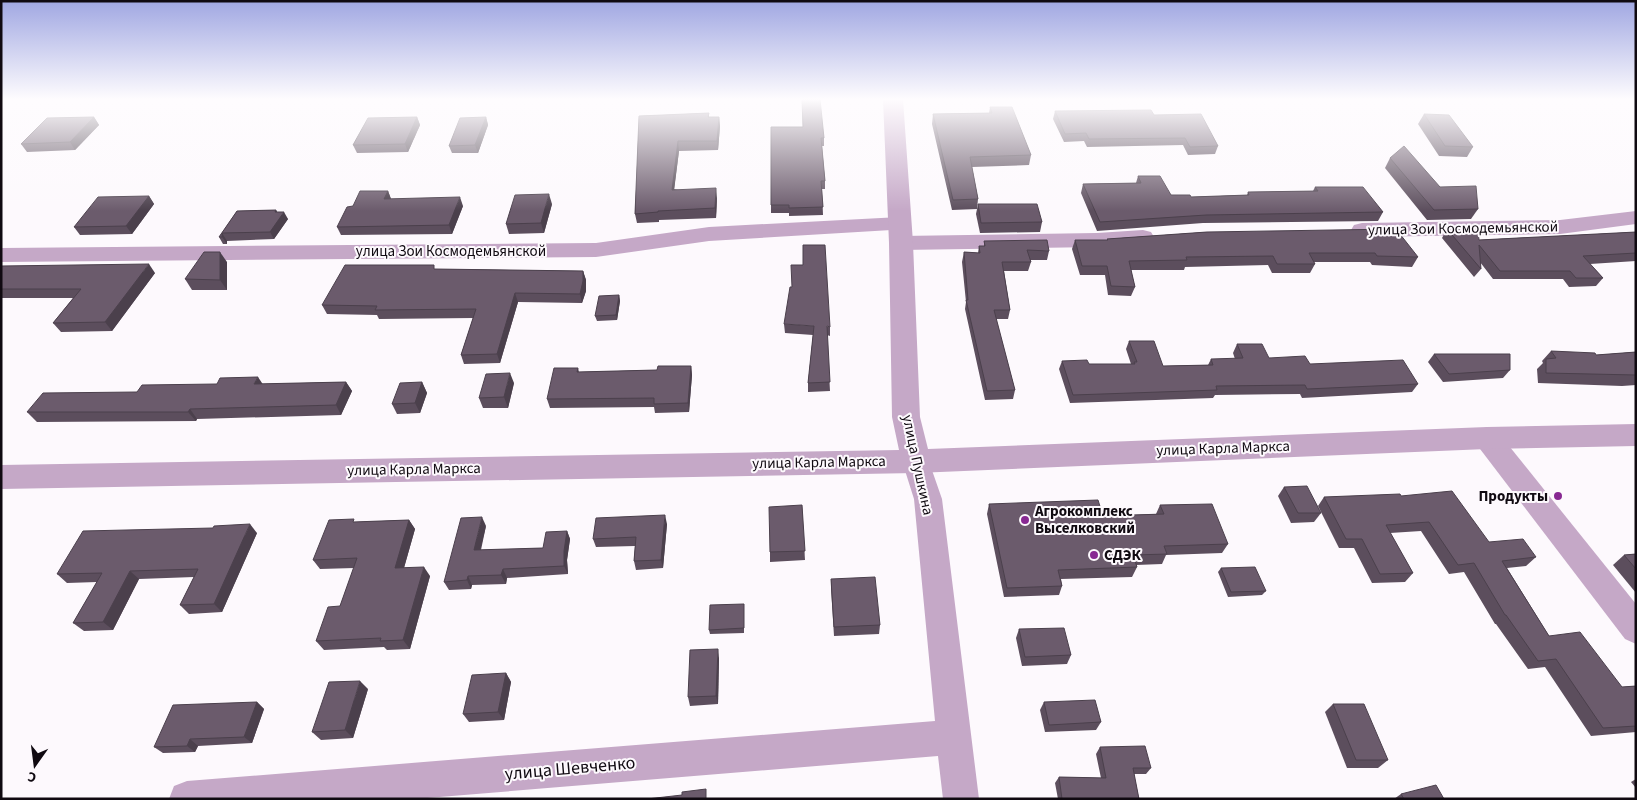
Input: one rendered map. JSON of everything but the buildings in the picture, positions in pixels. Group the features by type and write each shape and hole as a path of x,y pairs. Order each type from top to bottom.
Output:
{"street":[{"name":"улица Пушкина","path":"895,136 906,417 916,461 928,499 961,799"},
{"name":"улица Зои Космодемьянской","path":"1342,230 1560,227 1636,217"},
{"name":"улица Зои Космодемьянской","path":"1,255 596,250 709,234 900,234 1097,240 1164,235"},
{"name":"улица Карла Маркса","path":"1,477 770,462 916,461 1487,438 1636,435"},
{"path":"1487,438 1636,629"},
{"name":"улица Шевченко","path":"187,799 954,737"}],"place":[{"name":"Продукты","path":"1558,496"},
{"name":"Агрокомплекс Выселковский","path":"1025,520"},
{"name":"СДЭК","path":"1094,555"}]}
